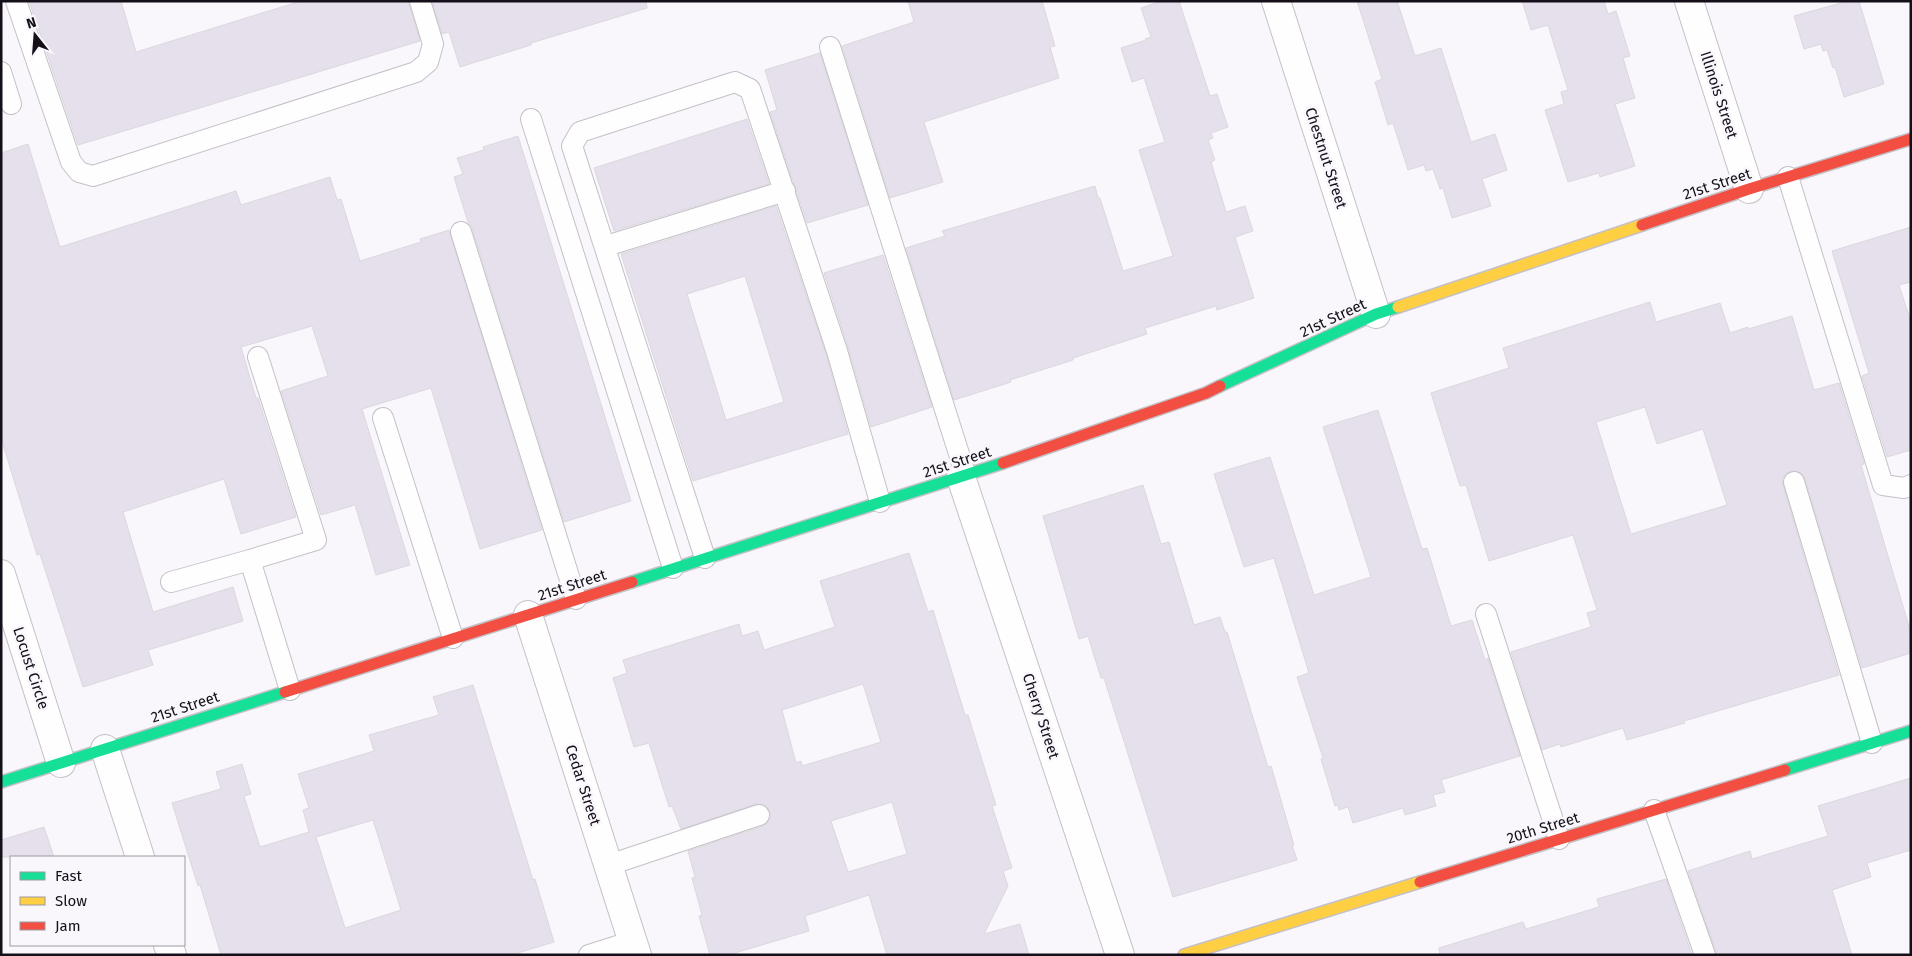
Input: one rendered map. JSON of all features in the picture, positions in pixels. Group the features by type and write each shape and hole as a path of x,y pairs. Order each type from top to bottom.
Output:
{"street":[{"name":"Chestnut Street","path":"1276,1 1376,314"},
{"name":"Illinois Street","path":"1689,1 1749,189"},
{"name":"21st Street","path":"1,782 963,476 1206,393 1376,314 1749,189 1911,138"},
{"name":"Cherry Street","path":"963,476 1120,955"},
{"name":"Locust Circle","path":"1,574 61,763"},
{"name":"Cedar Street","path":"528,615 635,948"},
{"name":"20th Street","path":"1184,955 1911,731"},
{"path":"105,749 140,856"}],"lane":[{"path":"16,1 71,162 78,172 93,176 416,72 428,62 433,44 420,1"},
{"path":"830,47 963,476"},
{"path":"1,72 11,104"},
{"path":"705,558 606,246 572,146 580,132 735,82 750,89 837,351 880,502"},
{"path":"531,119 673,568"},
{"path":"1788,177 1883,485 1904,488 1911,485"},
{"path":"606,246 785,191"},
{"path":"461,232 576,599"},
{"path":"171,582 316,540 258,357"},
{"path":"383,418 453,638"},
{"path":"1794,482 1872,743"},
{"path":"250,560 290,690"},
{"path":"1486,614 1559,839"},
{"path":"1654,810 1705,955"},
{"path":"609,865 759,815"},
{"path":"589,955 635,948"}],"building":[{"path":"29,1 121,1 136,52 301,1 408,1 420,41 78,145"},
{"path":"432,1 646,1 647,8 531,43 531,45 460,67 449,32 442,34"},
{"path":"908,1 1042,1 1055,46 1050,47 1059,78 924,122 943,182 890,198 842,46 914,22"},
{"path":"1162,1 1179,1 1210,96 1217,94 1228,127 1211,133 1213,138 1208,140 1215,160 1211,162 1226,212 1245,206 1253,231 1235,237 1254,298 1217,310 1216,306 1145,328 1147,334 954,400 906,248 945,236 942,231 1095,186 1123,271 1173,256 1139,150 1165,142 1144,78 1132,82 1121,48 1151,37 1141,8"},
{"path":"1357,1 1397,1 1415,56 1441,48 1471,142 1495,134 1507,170 1482,179 1491,206 1452,218 1443,188 1440,189 1433,169 1426,171 1424,165 1408,170 1393,123 1388,125 1375,82 1382,79"},
{"path":"1522,1 1604,1 1608,14 1616,11 1630,56 1623,58 1635,98 1615,104 1635,166 1600,177 1599,173 1568,182 1545,110 1564,104 1561,92 1568,90 1548,25 1531,30"},
{"path":"1848,1 1859,1 1884,84 1844,97 1835,67 1833,68 1827,50 1823,51 1821,44 1804,49 1794,16"},
{"path":"820,53 868,205 807,223 770,112 777,110 765,70"},
{"path":"747,119 769,184 614,231 594,168"},
{"path":"518,136 631,501 564,522 472,228 468,222 454,177 463,174 457,158 484,150 483,147"},
{"path":"28,144 60,247 236,191 241,205 330,177 337,200 341,199 360,261 421,242 420,239 449,230 542,530 480,549 431,388 362,409 410,565 376,575 355,505 321,515 281,391 328,376 312,326 241,347 296,517 241,534 224,479 123,512 153,612 233,587 243,621 148,650 153,665 83,687 40,554 37,555 1,438 1,153"},
{"path":"776,206 826,354 848,434 693,481 621,254","holes":["745,276 784,402 726,420 687,294"]},
{"path":"1911,227 1911,282 1899,285 1911,322 1911,450 1887,457 1862,376 1869,373 1832,251"},
{"path":"883,255 932,407 871,427 824,273"},
{"path":"1650,302 1656,322 1720,303 1730,333 1792,316 1814,390 1839,383 1864,464 1861,465 1911,633 1911,653 1862,668 1805,479 1802,473 1791,471 1785,474 1782,480 1783,485 1839,675 1627,740 1623,728 1561,747 1560,744 1542,750 1511,652 1591,627 1587,613 1597,610 1573,535 1489,561 1466,485 1460,486 1431,393 1509,368 1503,348","holes":["1645,407 1657,444 1703,429 1727,505 1631,534 1596,422"]},
{"path":"1378,410 1422,549 1427,548 1451,626 1472,620 1485,660 1488,658 1520,756 1441,780 1445,792 1433,795 1436,806 1405,815 1403,808 1353,823 1348,807 1339,810 1338,805 1335,806 1321,759 1323,758 1297,677 1309,673 1274,558 1244,567 1214,474 1270,457 1314,595 1371,577 1323,427"},
{"path":"1143,485 1161,544 1169,542 1194,625 1220,617 1225,632 1227,632 1268,767 1271,766 1297,860 1173,897 1104,678 1101,678 1088,636 1079,639 1043,516"},
{"path":"909,553 928,612 933,610 965,715 968,715 996,805 992,806 1012,868 1003,871 1008,886 984,934 1020,924 1029,955 887,955 869,895 805,916 809,931 728,955 710,955 699,916 702,915 692,878 695,877 688,851 763,826 770,818 770,811 766,806 756,804 681,829 672,806 669,807 649,743 634,747 613,678 627,673 623,660 739,624 742,636 758,631 764,650 835,627 820,581","holes":["863,684 881,742 802,766 801,761 796,763 782,710","892,802 907,854 848,872 831,821"]},
{"path":"473,685 554,942 511,955 221,955 172,803 221,789 216,772 242,764 251,794 244,796 260,847 309,832 303,810 309,808 298,774 374,751 369,735 439,715 433,697","holes":["373,820 401,910 345,928 316,837"]},
{"path":"1911,778 1911,850 1867,863 1871,877 1832,890 1852,955 1717,955 1688,871 1750,851 1752,859 1828,836 1818,806"},
{"path":"44,827 54,856 1,857 1,840"},
{"path":"1666,879 1692,955 1440,955 1439,948 1523,922 1526,929 1599,907 1597,899"}],"traffic: fast":[{"path":"1220,386 1376,314 1398,307"},
{"path":"632,582 1003,463"},
{"path":"1,782 285,692"},
{"path":"1785,770 1911,731"}],"traffic: slow":[{"path":"1398,307 1642,225"},
{"path":"1184,955 1420,882"}],"traffic: jam":[{"path":"1642,225 1749,189 1911,139"},
{"path":"1003,463 1206,393 1220,386"},
{"path":"285,692 632,582"},
{"path":"1420,882 1785,770"}]}
